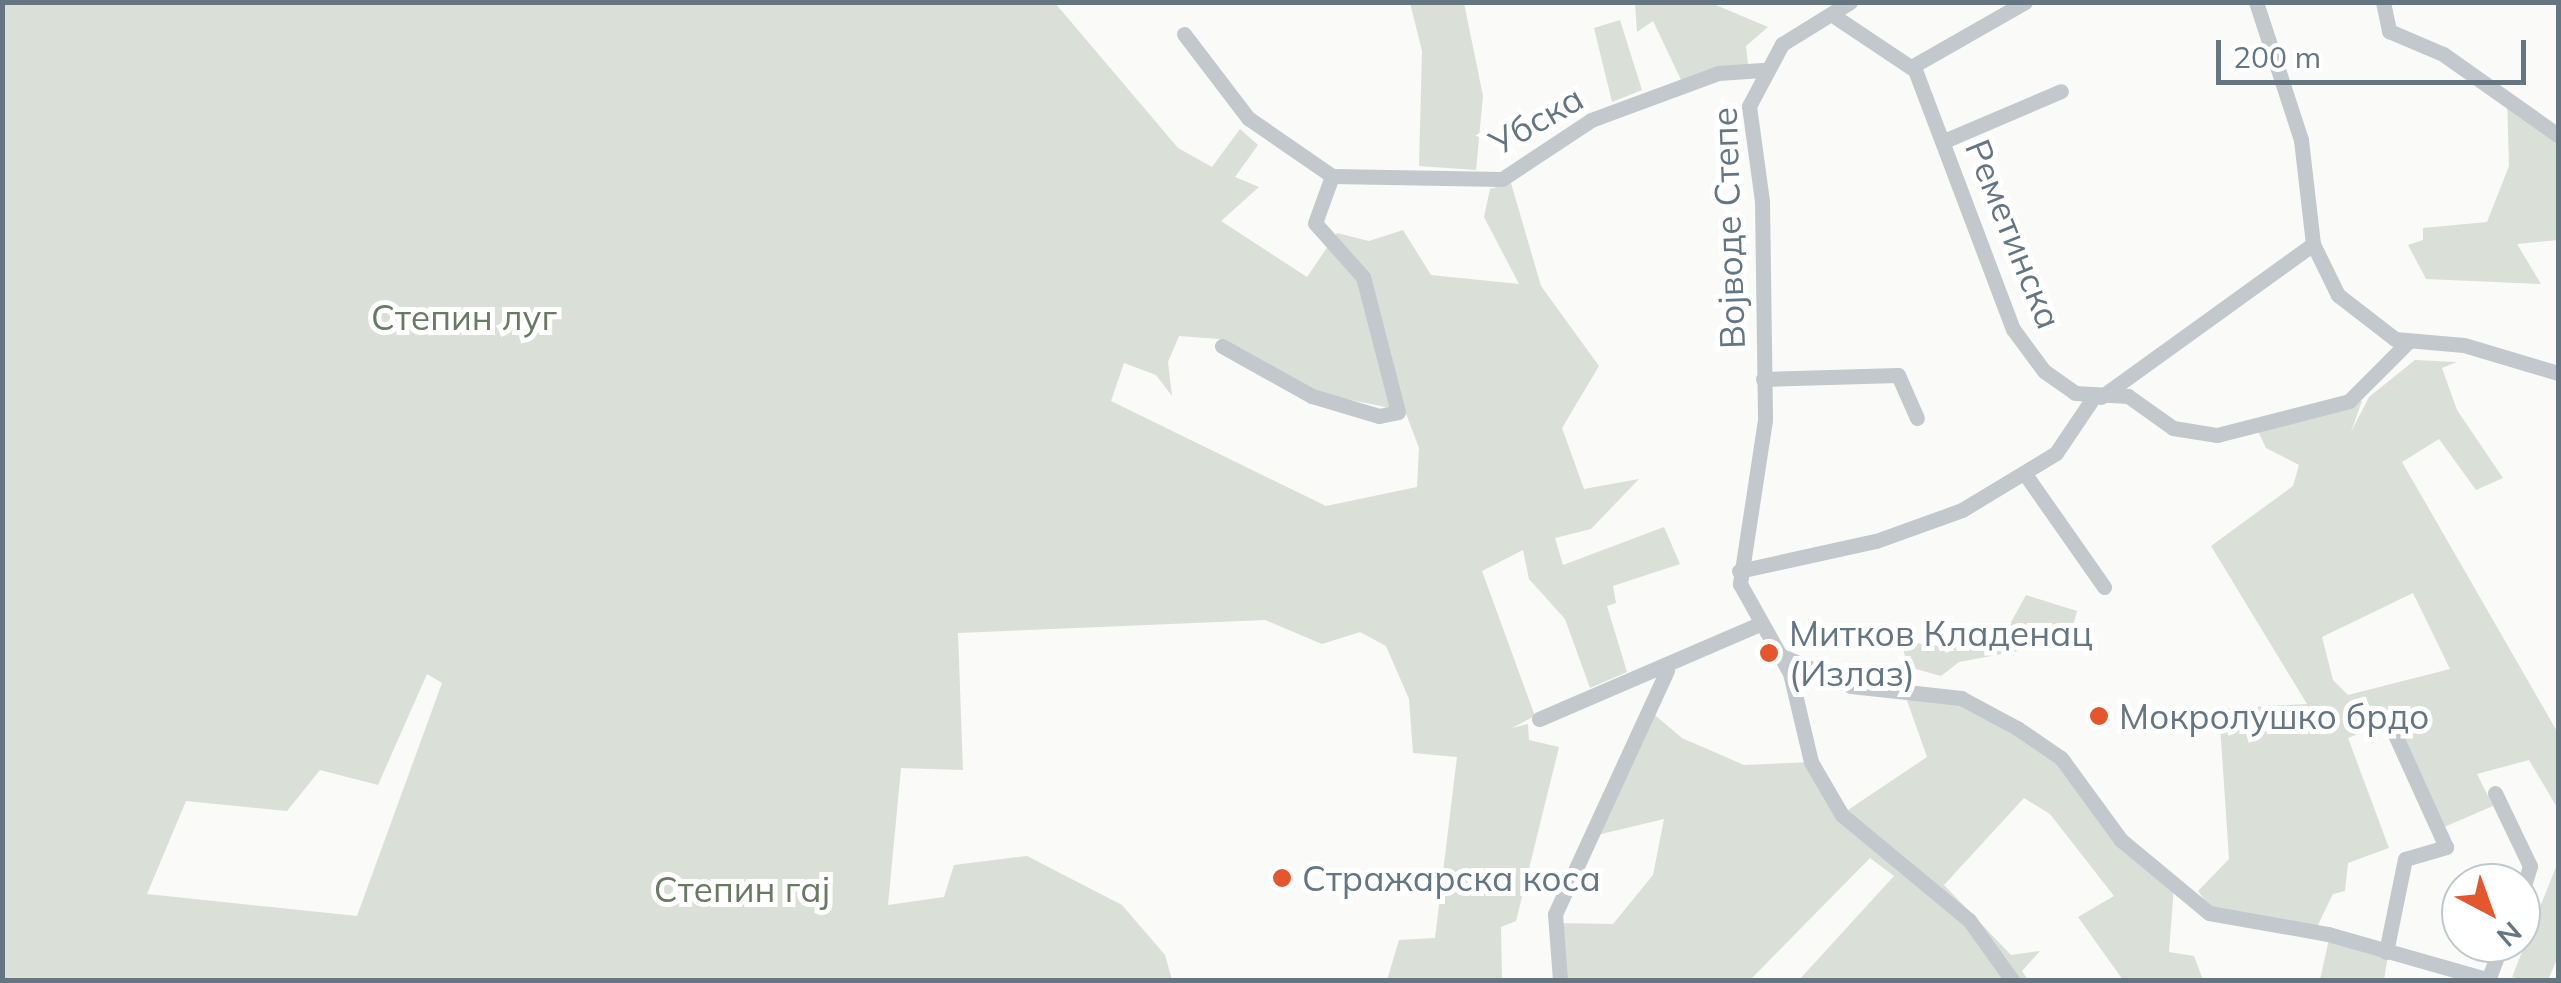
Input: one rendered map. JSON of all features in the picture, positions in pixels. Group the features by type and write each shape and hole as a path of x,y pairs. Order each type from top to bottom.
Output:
{"street":[{"name":"Војводе Степе","path":"1757,626 1739,571 1764,440 1762,201 1748,126 1762,70 1791,36 1837,18 1850,2"},
{"path":"1837,18 1912,66 2025,2"},
{"path":"2256,2 2301,140 2313,244 2346,304 2408,342 2464,345 2558,372"},
{"path":"2384,2 2390,31 2443,54 2558,134"},
{"path":"1184,34 1248,118 1332,176 1315,223 1367,287 1396,414 1312,396 1222,346"},
{"name":"Реметинска","path":"1912,66 2017,337 2051,376 2097,398 2128,396 2173,428 2217,434 2348,401 2408,342"},
{"name":"Убска","path":"1332,176 1502,179 1591,120 1718,73 1762,70"},
{"path":"1944,141 2061,90"},
{"path":"1739,571 1924,526 2025,474 2066,444 2097,398 2313,244"},
{"name":"Војводе Степе","path":"1763,380 1898,375 1918,418"},
{"path":"2025,474 2104,587"},
{"path":"1540,718 1668,671 1757,626 1779,653 1811,762 1842,814 1969,920 2012,980"},
{"path":"1779,653 1851,686 1961,698 2017,728 2060,758 2120,840 2209,913 2386,952 2489,980"},
{"path":"1560,980 1556,914 1668,671"},
{"path":"2386,952 2406,859 2446,847 2393,730"},
{"path":"2495,794 2529,863"}],"green space":[{"name":"Степин луг","path":"2,3 1055,3 1178,148 1212,167 1240,129 1258,145 1235,177 1259,187 1221,221 1307,277 1337,233 1369,241 1403,230 1431,275 1519,284 1484,217 1490,189 1511,183 1541,286 1599,366 1562,428 1584,489 1639,479 1591,529 1555,538 1563,565 1664,527 1680,564 1613,586 1616,603 1607,606 1627,672 1590,688 1565,619 1529,579 1523,550 1482,571 1535,716 1512,728 1528,724 1529,740 1559,747 1516,921 1501,927 1502,980 1387,980 1399,940 1435,938 1457,757 1413,753 1409,699 1386,646 1360,632 1322,644 1265,620 958,633 963,770 901,768 888,905 944,897 954,865 1027,856 1122,905 1165,955 1172,980 3,980","holes":["1179,336 1219,339 1312,392 1405,411 1419,448 1417,487 1326,506 1111,401 1124,363 1156,375 1172,396 1168,362","427,674 442,683 357,916 147,894 186,801 287,811 320,770 378,785"]},
{"path":"1410,3 1464,3 1483,96 1476,170 1419,166 1422,51"},
{"path":"1635,3 1711,3 1768,27 1746,46 1748,65 1684,86 1653,21 1637,32"},
{"path":"1620,20 1642,90 1612,102 1594,28"},
{"path":"2507,97 2558,135 2558,240 2517,244 2541,284 2426,279 2408,245 2423,240 2423,228 2487,222 2509,166"},
{"path":"2415,360 2457,362 2442,368 2457,410 2503,478 2476,490 2439,439 2402,462 2558,733 2558,809 2529,760 2477,774 2493,806 2444,827 2394,719 2348,738 2389,848 2348,863 2345,891 2333,894 2315,931 2212,910 2198,891 2229,859 2219,709 2307,704 2211,546 2293,486 2299,465 2266,448 2257,429 2362,401 2351,432 2369,397","holes":["2413,593 2450,669 2348,695 2333,680 2322,637"]},
{"path":"2026,595 2077,611 2072,630 2040,647 1959,662 1941,676 1909,667 1900,641 1949,647 2010,624"},
{"path":"1904,692 1957,699 2062,754 2122,845 2174,886 2169,952 2194,956 2203,980 2123,980 2078,917 2114,896 2050,814 2024,798 1944,885 2011,955 2040,951 2022,971 2028,980 1799,980 1894,876 1870,858 1750,980 1560,980 1553,923 1613,924 1653,875 1664,819 1593,836 1650,711 1682,738 1744,765 1811,762 1842,814 1927,757"},
{"path":"2558,862 2558,957 2548,980 2521,980 2512,977 2518,963 2541,963 2541,904"},
{"path":"2329,939 2388,955 2384,980 2320,980"}],"place":[{"name":"Митков Кладенац (Излаз)","path":"1769,653"},
{"name":"Мокролушко брдо","path":"2099,716"},
{"name":"Стражарска коса","path":"1282,878"}],"park label":[{"name":"Степин гај","path":"742,889"}]}
